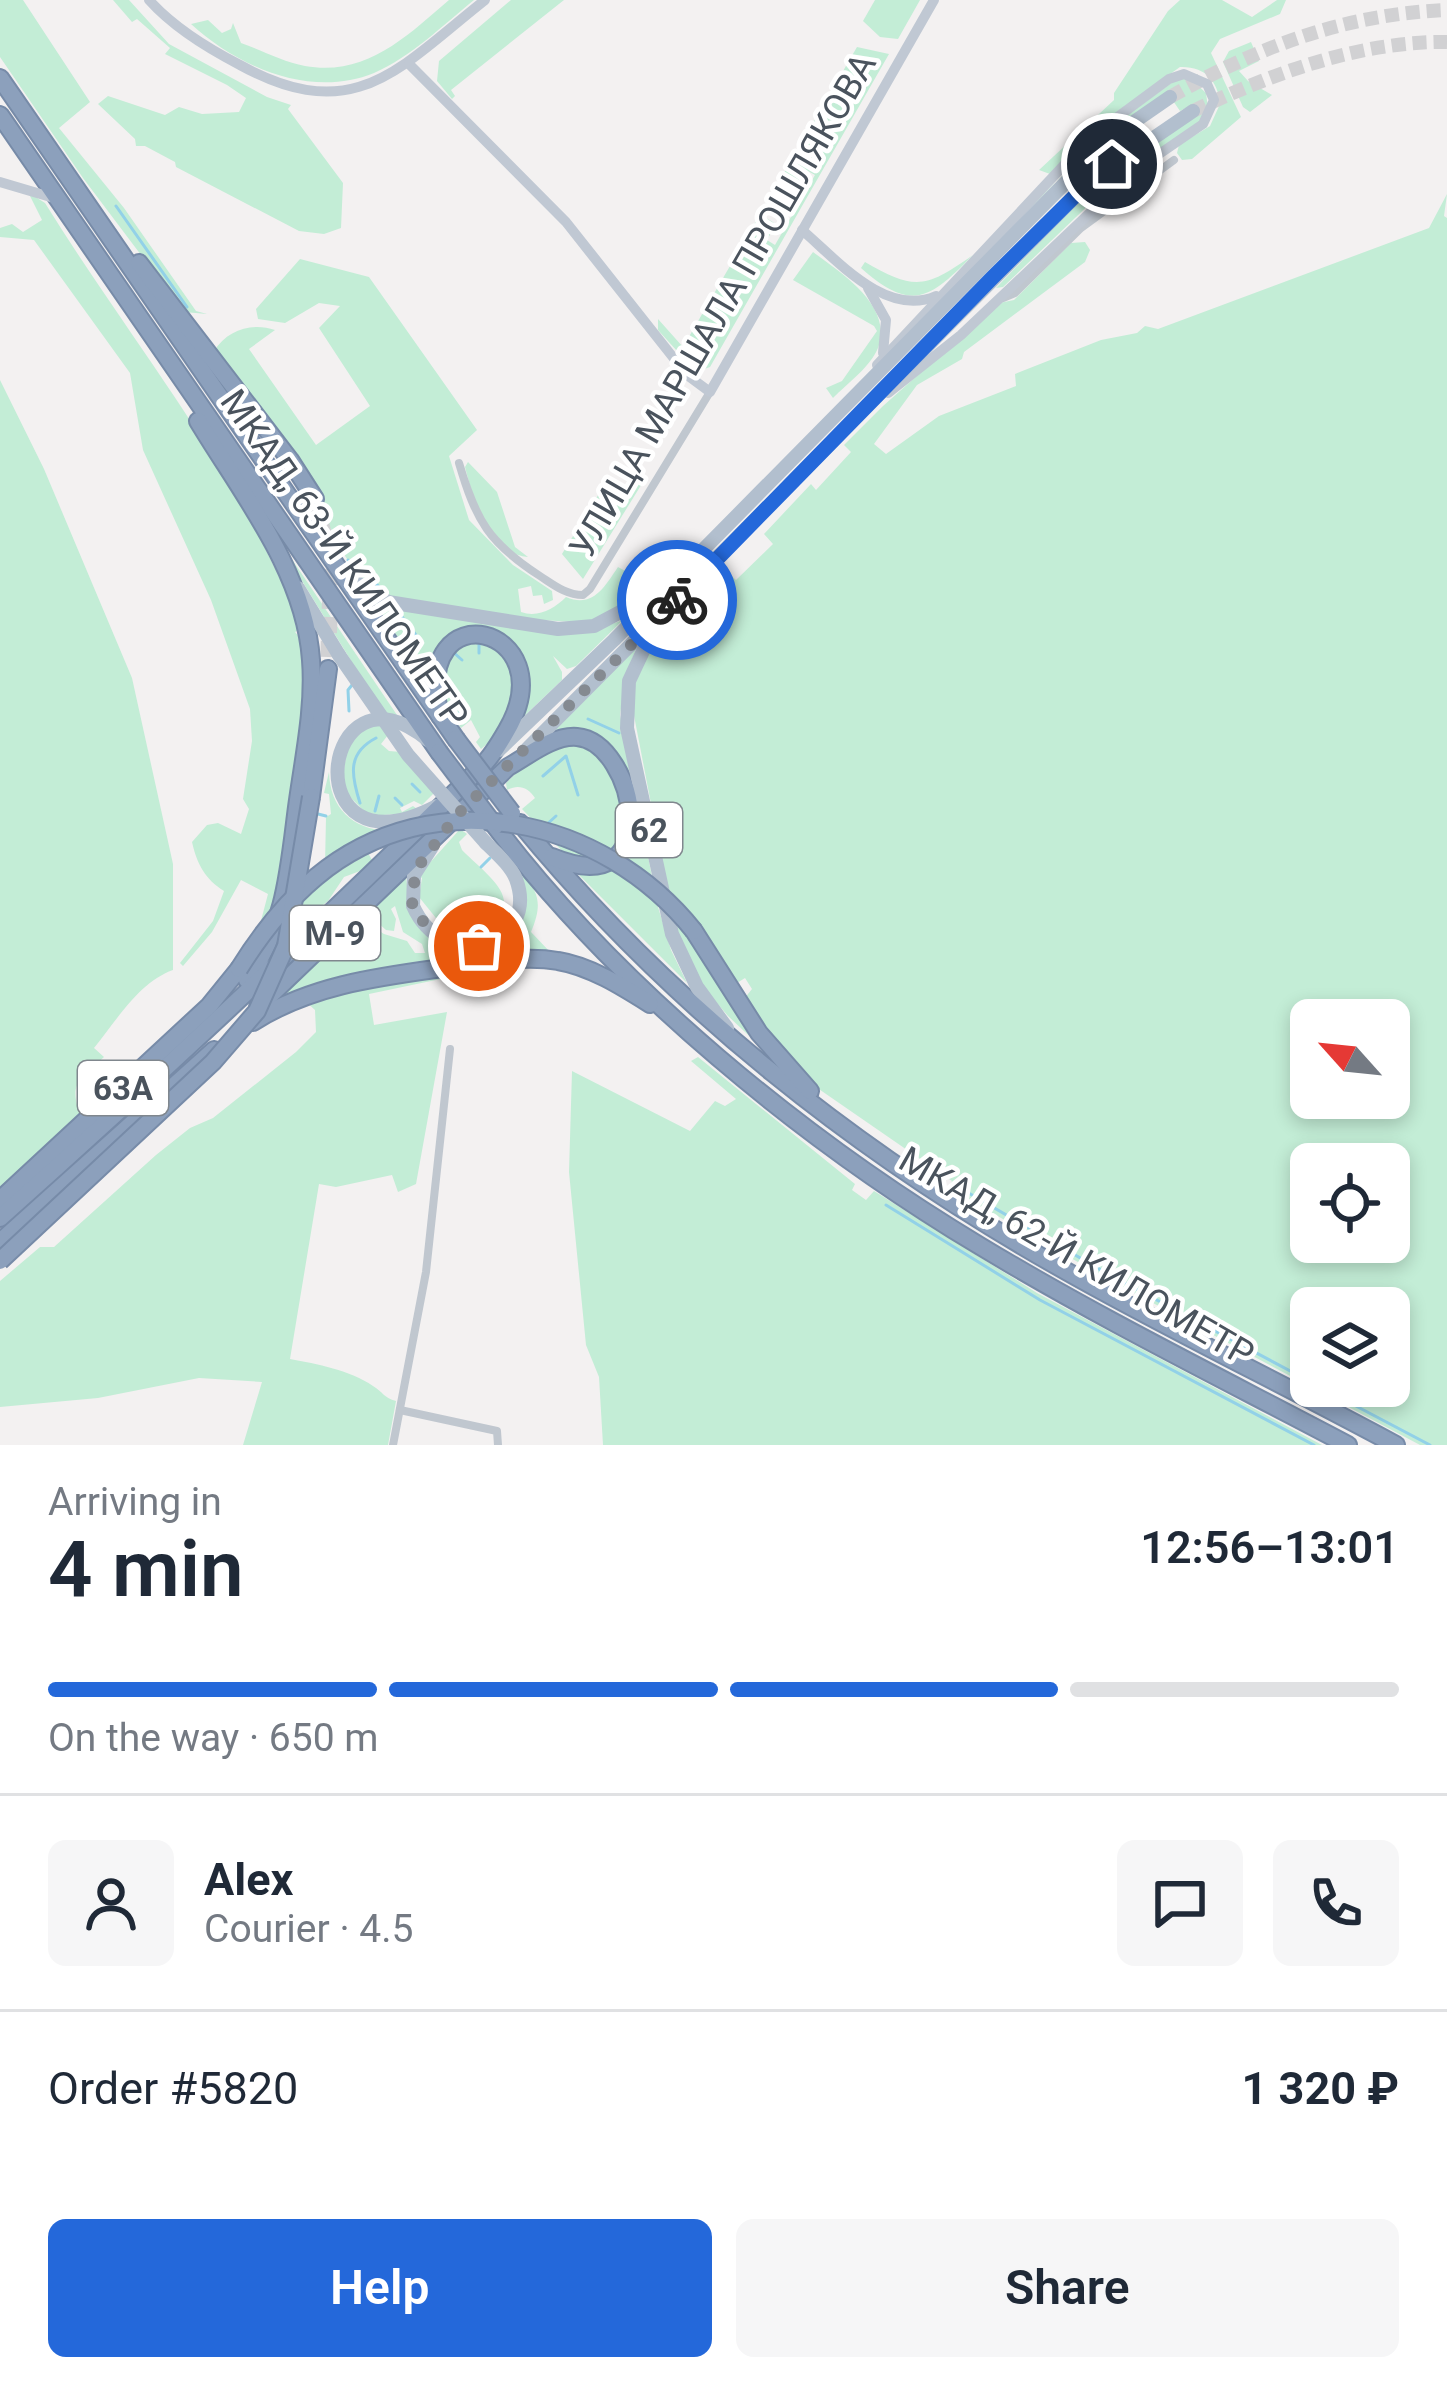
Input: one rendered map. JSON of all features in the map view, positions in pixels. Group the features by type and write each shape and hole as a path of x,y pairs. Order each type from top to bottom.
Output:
{"highway":[{"path":"0,78 100,225 154,282 315,499"},
{"name":"МКАД, 63-Й КИЛОМЕТР","path":"0,116 436,748 490,834 687,1027 783,1109"},
{"name":"МКАД, 63-Й КИЛОМЕТР","path":"100,225 512,813 610,925 765,1067"},
{"path":"0,1262 213,1062 257,1011 286,946 304,799 311,682 306,628 286,568 155,341"},
{"path":"440,716 434,674 446,649 474,634 502,643 517,669 522,700 490,758"},
{"path":"212,1025 240,991 275,932 333,662"},
{"path":"508,767 557,740 575,737 601,747 616,769 632,829 616,858 595,869 546,854"},
{"name":"М-9","path":"0,1243 213,1051 452,808 490,758"},
{"name":"М-9","path":"0,1218 452,808 508,767"},
{"name":"63A","path":"0,1200 209,1006 291,900 336,862 376,842 454,822 545,830 580,841 631,869 694,931 780,1059 877,1152"},
{"path":"213,1051 259,1018 336,986 382,976 532,959 575,965 687,1027"},
{"name":"МКАД, 62-Й КИЛОМЕТР","path":"765,1067 877,1152 1065,1270 1396,1445"},
{"name":"МКАД, 62-Й КИЛОМЕТР","path":"783,1109 870,1175 980,1246 1348,1445"}],"main road":[{"path":"149,0 178,27 223,56 289,88 337,92 409,64 485,0"},
{"name":"УЛИЦА МАРШАЛА ПРОШЛЯКОВА","path":"710,392 934,0"},
{"path":"409,64 566,222 687,375 710,392"},
{"path":"854,398 877,365 944,291 1075,154 1128,108 1178,76 1193,76 1207,84 1214,100 1203,124 1133,172 938,356 866,409"},
{"path":"490,758 574,680 1080,168 1170,97"},
{"path":"508,767 1092,179 1193,111"},
{"path":"15,186 29,178 29,158"},
{"path":"0,182 46,194 61,203"},
{"path":"802,230 862,281 879,302 888,330 877,365"},
{"path":"862,281 902,301 928,300 944,291"},
{"path":"330,558 358,586 388,602 558,629 609,621 674,576"},
{"path":"286,568 333,662 408,755 490,834 515,878 518,909 498,938 479,946 449,944 416,915 410,896 420,864 452,808"},
{"name":"62","path":"672,605 644,645 628,681 628,728 672,934 697,987 741,1046"},
{"path":"436,748 398,720 369,721 346,736 339,748 337,784 351,808 377,823 401,823 452,808"},
{"path":"0,1262 40,1208"}],"street":[{"path":"998,300 1015,293 1081,228 1174,160"},
{"name":"УЛИЦА МАРШАЛА ПРОШЛЯКОВА","path":"459,464 473,512 485,531 509,556 562,590 583,595 710,392"},
{"path":"393,1445 426,1272 451,1049"},
{"path":"400,1410 497,1431 498,1445"}],"green space":[{"path":"0,0 23,0 90,102 59,128 124,208 196,311 207,314 184,312 0,57"},
{"path":"113,0 129,0 169,44 291,105 288,109 343,183 341,228 324,234 299,231 145,146 136,146 135,139 98,104 108,96 165,115 179,107 202,114 239,112 246,98 165,54 170,48 137,19 132,22"},
{"path":"449,0 474,0 401,58 350,80 325,82 276,74 231,53 191,24 208,20 222,33 233,23 241,43 297,64 327,68 384,51"},
{"path":"511,0 564,0 451,90 452,99 437,81 439,61"},
{"path":"875,0 920,0 898,39 880,37 863,21"},
{"path":"1180,0 1222,0 1252,17 1277,0 1286,0 1280,14 1220,39 1211,53 1241,117 1192,159 1182,160 1179,145 1210,126 1220,104 1208,76 1180,67 1104,121 1050,174 1039,170 1114,100 1114,93 1168,11"},
{"path":"1251,42 1259,61 1239,71 1272,95 1250,112 1243,107 1223,62 1229,51"},
{"path":"857,47 889,54 710,367 696,372 658,330 658,319 683,347","holes":["806,170 815,175 775,245 767,240 776,224 761,215 770,199 785,208"]},
{"path":"1177,79 1191,79 1206,93 1208,108 1200,121 1099,195 1003,287 996,288 1091,189 1190,106 1180,111 1167,92 1054,184 1107,130"},
{"path":"1054,184 893,348 991,247"},
{"path":"28,192 45,203 184,410 249,517 301,629 295,632 303,641 307,678 279,908 258,932 268,894 241,880 212,932 183,966 180,963 213,921 224,891 203,870 192,842 207,825 218,823 241,834 249,809 243,799 252,741 250,709 211,600 143,450 130,373 34,240 0,237 0,228 12,224 23,232 42,220"},
{"path":"1447,194 1447,1445 1420,1445 1349,1407 1410,1407 1410,1287 1290,1287 1290,1376 968,1199 950,1185 952,1181 813,1085 769,1037 744,999 752,989 745,978 737,983 761,1047 699,982 675,928 631,700 644,662 664,631 718,574 727,572 736,580 773,544 764,534 811,484 816,490 851,452 844,445 999,303 1014,300 1071,243 1085,242 1090,250 1085,262 964,352 962,359 917,385 874,444 886,454 939,416 1016,386 1015,374 1101,340 1137,333 1145,326 1158,329 1429,228"},
{"path":"813,252 862,292 879,318 878,348 870,362 833,398 826,388 842,381 877,331 793,280"},
{"path":"973,255 945,282 920,295 894,291 861,268 865,262 897,278 921,282"},
{"path":"300,259 369,277 477,430 449,456 469,520 513,565 552,591 553,600 544,604 542,595 533,596 531,586 518,589 521,612 545,611 566,597 591,598 618,567 645,582 659,570 612,612 579,621 431,607 392,599 368,585 345,556 343,543 308,503 214,351 241,330 275,330 249,349 316,445 370,406 319,328 340,306 319,303 285,323 258,319 256,309"},
{"path":"0,380 44,469 132,678 173,864 173,970 139,993 94,1048 104,1057 78,1084 82,1120 0,1193"},
{"path":"468,462 497,492 515,547 528,557 515,554 493,536 468,480"},
{"path":"640,479 643,482 583,579 562,554 600,492 620,505"},
{"path":"258,509 399,718 385,716"},
{"path":"373,601 603,627 623,620 576,666 567,669 553,656 562,680 517,723 518,659 466,632 430,684"},
{"path":"473,639 506,654 520,691 494,738 481,749 471,720 461,728 440,698 441,662"},
{"path":"637,647 626,673 620,715 658,907 687,983 576,872 597,873 611,867 634,828 597,741 539,746"},
{"path":"379,722 388,735 381,744 401,752 434,793 422,805 414,801 400,808 402,812 413,806 417,809 412,813 369,816 341,788 349,738"},
{"path":"571,740 607,758 628,824 607,861 565,854 522,809 535,798 532,794 519,787 507,790 506,783 533,757"},
{"path":"329,772 334,796 345,814 364,826 388,831 325,865 326,817 331,814 329,794 324,793"},
{"path":"460,829 467,834 459,842 462,850 495,882 504,903 491,924 472,934 440,923 419,897 422,878 418,876"},
{"path":"368,853 372,860 344,877 328,901 294,928 299,902 306,893"},
{"path":"508,859 535,892 538,909 531,932 551,953 273,1004 348,934 363,941 370,934 361,925 365,921 407,941 415,953 425,953 422,944 403,932 395,906 391,909 396,919 394,931 368,914 406,875 421,920 448,946 459,950 517,920"},
{"path":"493,968 369,994 374,1025 447,1012 416,1184 398,1192 392,1175 336,1187 319,1184 290,1359 354,1376 396,1401 388,1445 243,1445 262,1382 199,1378 98,1398 0,1407 0,1281 40,1247 54,1247 156,1155 190,1128 213,1118 296,1052 316,1032 315,1010 304,1000 370,983"},
{"path":"698,1057 855,1184 852,1190 866,1200 874,1191 1037,1293 1322,1445 603,1445 599,1377 586,1345 569,1172 572,1071 690,1131 715,1101 725,1106 736,1099 691,1061"}],"waterway":[{"path":"116,206 187,307"},
{"path":"348,560 384,591"},
{"path":"402,617 419,639 418,647"},
{"path":"402,641 414,633"},
{"path":"479,642 479,653"},
{"path":"452,651 462,660"},
{"path":"349,711 352,685"},
{"path":"455,717 467,707"},
{"path":"588,719 619,733"},
{"path":"360,803 354,766 360,751 376,738"},
{"path":"543,776 566,756 578,795"},
{"path":"412,784 420,792"},
{"path":"375,811 379,796"},
{"path":"395,798 402,805"},
{"path":"318,814 326,816"},
{"path":"545,826 556,816"},
{"path":"481,867 490,858"},
{"path":"960,1188 1290,1371"},
{"path":"886,1205 1040,1300 1314,1445"},
{"path":"1358,1407 1430,1445"}],"tunnel":[{"path":"1170,97 1303,36 1373,18 1447,10"},
{"path":"1193,111 1316,62 1381,47 1447,42"},
{"path":"315,499 331,563 328,669"}],"way so far":[{"path":"479,946 449,944 416,915 410,896 420,864 457,815 677,600"}],"route":[{"path":"677,600 992,278 1112,164"}]}
